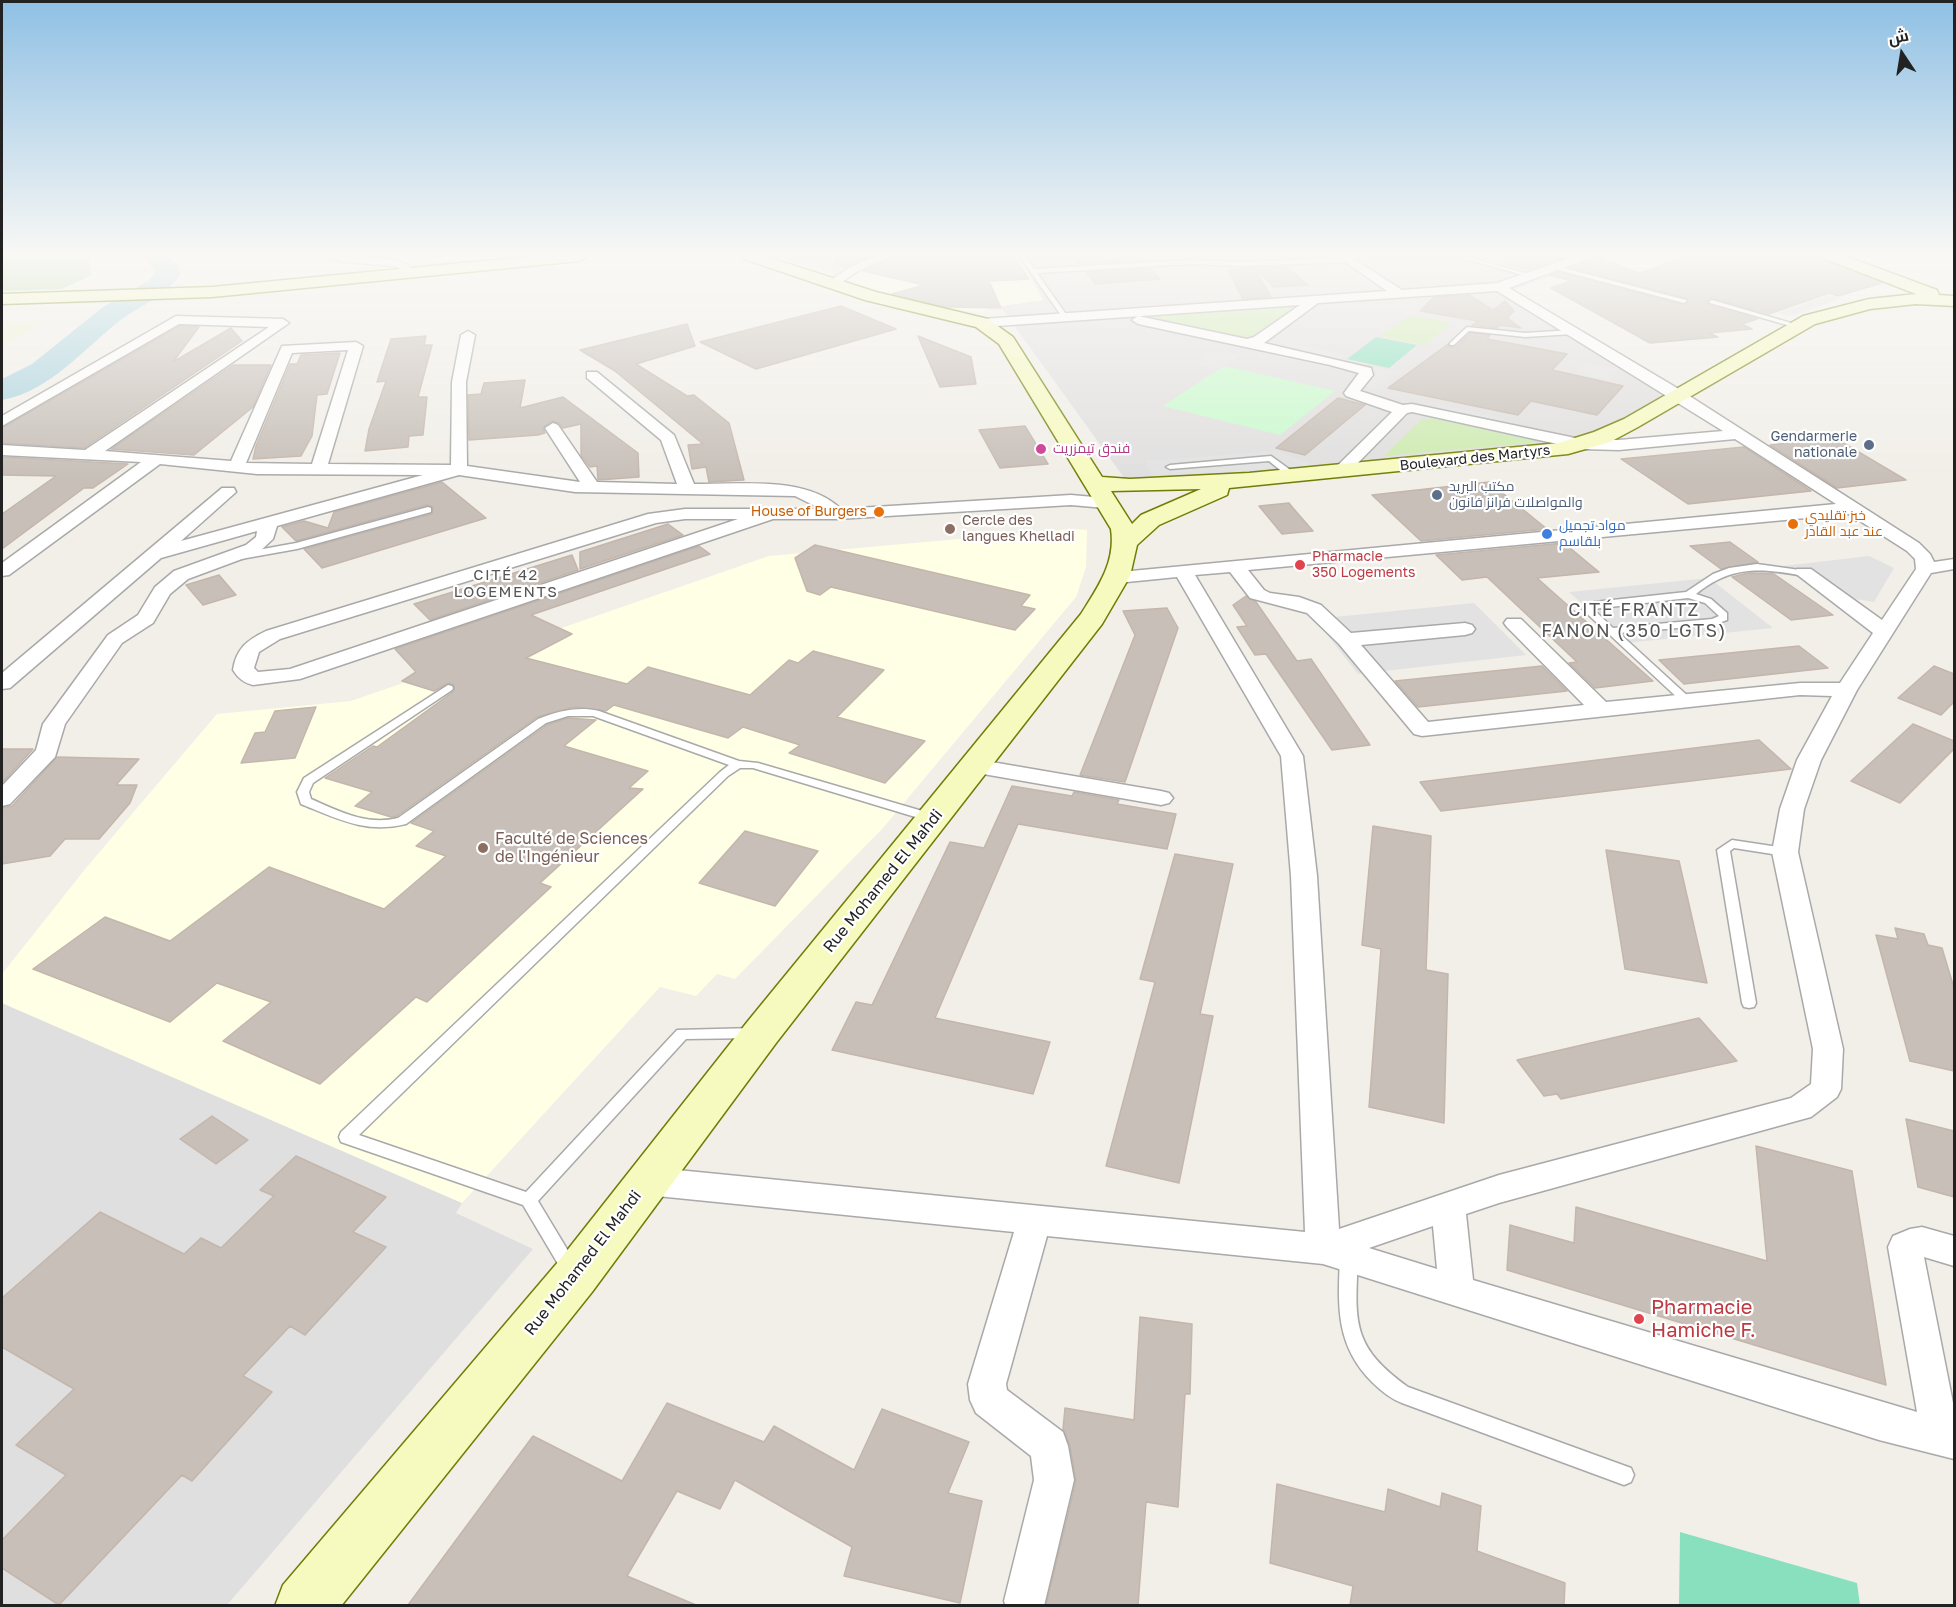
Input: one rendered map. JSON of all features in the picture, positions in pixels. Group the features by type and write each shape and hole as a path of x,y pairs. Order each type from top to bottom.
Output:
{"street":[{"path":"2,422 157,331"},
{"path":"88,455 271,331"},
{"path":"993,331 1006,341 1123,529 1126,542 1150,520 1200,488"},
{"path":"1189,331 1333,361 1366,371 1366,375 1352,393 1402,410 1423,409 1580,444 1619,445 1738,434"},
{"path":"1246,343 1259,340 1272,331"},
{"name":"Boulevard des Martyrs","path":"1200,488 1249,480 1537,453 1580,444 1622,428 1788,331"},
{"path":"1336,1253 1448,1206 1499,1189 1800,1108 1826,1089 1828,1049 1785,852 1792,809 1809,760 1846,690 1925,569 1924,558 1912,547 1853,508 1573,332"},
{"path":"459,471 459,382 468,335"},
{"path":"236,468 287,349 356,346 319,469"},
{"path":"592,375 668,438 688,490"},
{"path":"1341,471 1402,410"},
{"path":"553,428 592,488"},
{"path":"2,450 156,459 236,468 459,471 592,488 795,491 813,495 824,501 837,514"},
{"path":"2,465 22,451"},
{"path":"2,571 156,459"},
{"path":"154,554 459,471"},
{"path":"768,515 293,675 253,679 243,670 244,655 255,643 273,635 654,518 685,514 837,514 1071,500 1099,493 1200,488"},
{"path":"2,683 228,492"},
{"path":"1117,577 1853,508"},
{"path":"2,799 47,752 54,724 115,639 146,619 162,591 181,575 252,549 264,539 269,522"},
{"name":"Rue Mohamed El Mahdi","path":"304,1605 574,1277 762,1032 1092,618 1117,577 1126,542"},
{"path":"1925,569 1954,564"},
{"path":"1236,567 1257,594 1265,598 1299,603 1314,609 1346,640 1422,729 1800,689 1846,690"},
{"path":"1184,572 1292,756 1336,1253"},
{"path":"1804,573 1886,632"},
{"path":"1514,623 1601,709"},
{"path":"1346,640 1465,629"},
{"path":"974,766 1161,798"},
{"path":"647,1181 1035,1219 1336,1253 1948,1439 1905,1247 1917,1241 1954,1251"},
{"path":"1448,1206 1456,1290"},
{"path":"1025,1601 1054,1480 1053,1461 1049,1446 989,1400 987,1384 1035,1219"}],"lane":[{"path":"1452,344 1466,331"},
{"path":"1490,331 1525,335 1573,332"},
{"path":"1170,467 1271,459 1293,476"},
{"path":"234,557 297,546 428,510"},
{"path":"1689,595 1708,578 1743,567 1769,567 1804,573"},
{"path":"1610,631 1678,626 1724,618 1708,601 1689,595 1587,609 1610,631 1686,700"},
{"path":"448,688 308,782 303,792 304,801 366,825 388,826 402,821 542,721 561,713 578,711 595,713 738,764 754,765 933,818"},
{"path":"574,1277 530,1200 347,1137 724,774 738,764"},
{"path":"1749,1003 1723,850 1732,844 1785,852"},
{"path":"530,1200 682,1034 762,1032"},
{"path":"1336,1253 1347,1321 1364,1364 1382,1381 1402,1394 1624,1475"}],"shaded area":[{"path":"2,331 30,331 2,346"},
{"path":"1018,331 1581,331 1683,394 1581,444 1130,486"},
{"path":"1289,343 1346,355 1328,368 1270,355"},
{"path":"1215,351 1240,356 1220,369 1195,364"},
{"path":"1585,363 1619,369 1609,380 1575,373"},
{"path":"1375,367 1397,372 1375,388 1354,384"},
{"path":"1437,404 1504,418 1500,423 1433,408"},
{"path":"1275,451 1323,467 1154,481 1145,461"},
{"name":"Faculté de Sciences de l'Ingénieur","path":"1071,529 1087,530 1086,567 1076,597 883,828 735,979 717,974 696,996 660,987 462,1203 2,1003 2,974 86,868 217,714 351,701 769,556"},
{"path":"1869,556 1894,568 1874,602 1825,594 1784,566"},
{"path":"1709,578 1773,628 1626,643 1569,592"},
{"path":"1474,603 1526,655 1358,674 1315,619"},
{"path":"2,1003 462,1203 456,1213 533,1249 227,1605 2,1605"}],"green space":[{"path":"1207,331 1260,331 1253,336 1240,338"},
{"path":"1387,331 1442,331 1425,345 1380,336"},
{"path":"1376,337 1417,345 1389,368 1347,359"},
{"path":"1224,366 1335,391 1280,435 1163,406"},
{"path":"1432,418 1540,442 1384,456 1422,419"},
{"path":"1680,1532 1857,1583 1860,1605 1679,1605"}],"building":[{"path":"171,331 196,331 173,362 226,331 234,331 242,341 84,448 2,443 2,428"},
{"path":"658,331 690,331 695,346 636,364 687,396 694,395 729,423 744,480 709,482 706,467 692,469 688,445 703,444 615,371 580,350"},
{"path":"743,331 889,331 756,369 700,342"},
{"path":"1628,331 1731,331 1709,333 1718,337 1650,343"},
{"path":"1470,333 1490,335 1487,339 1567,354 1552,370 1623,386 1597,415 1531,401 1518,415 1388,388 1448,344 1450,347 1456,347"},
{"path":"426,336 424,345 432,345 418,397 427,397 423,435 409,436 408,447 365,451 369,429 386,381 377,382 391,339"},
{"path":"918,336 971,357 976,384 940,387"},
{"path":"340,353 327,394 317,395 312,436 301,456 253,459 256,446 290,364 297,364 301,355"},
{"path":"233,365 271,365 253,407 194,455 111,449"},
{"path":"525,380 520,408 563,397 638,453 639,477 598,480 597,466 590,467 581,455 581,424 563,428 559,423 552,421 543,428 545,433 538,435 469,440 468,395 481,394 484,383"},
{"path":"1338,398 1365,405 1305,455 1276,448"},
{"path":"1025,426 1048,464 1000,468 979,430"},
{"path":"1835,438 1906,480 1837,488 1770,445"},
{"path":"1744,447 1811,491 1688,504 1621,459"},
{"path":"2,457 128,464 93,488 84,488 2,549 2,514 56,476 2,475"},
{"path":"442,482 486,518 322,568 304,549 432,514 433,507 427,505 296,541 282,527 304,521 328,528 334,512"},
{"path":"1489,482 1547,529 1421,541 1372,495"},
{"path":"1289,503 1313,531 1282,534 1259,506"},
{"path":"668,524 683,535 580,569 580,552"},
{"path":"1730,542 1758,562 1721,569 1690,546"},
{"path":"1564,543 1599,572 1537,578 1653,681 1595,688 1569,663 1577,662 1487,577 1462,580 1436,555"},
{"path":"815,545 1030,595 1021,606 1035,609 1015,630 831,587 820,595 807,591 795,558"},
{"path":"699,546 710,554 531,615 572,634 526,658 627,684 648,667 750,695 789,660 798,663 813,651 884,670 837,717 925,741 885,783 789,753 800,745 743,727 728,738 614,705 606,711 575,707 537,717 397,816 391,817 355,806 372,792 325,778 373,746 377,747 454,691 454,685 449,683 434,691 402,681 416,672 395,649"},
{"path":"572,555 578,570 430,620 414,604"},
{"path":"1748,573 1774,574 1833,615 1791,620 1732,577"},
{"path":"219,575 236,595 203,605 186,585"},
{"path":"1246,596 1256,602 1297,661 1311,659 1370,745 1332,750 1266,654 1255,655 1237,627 1247,626 1233,605"},
{"path":"1167,608 1178,628 1125,782 1080,775 1135,635 1123,611"},
{"path":"1799,646 1828,668 1684,684 1659,660"},
{"path":"1542,666 1567,691 1418,707 1395,681"},
{"path":"1934,666 1954,674 1954,702 1941,715 1898,698"},
{"path":"316,707 295,758 241,763 255,733 265,732 275,711"},
{"path":"568,718 596,720 564,746 648,771 629,788 643,789 540,883 551,887 427,1002 416,997 320,1084 223,1041 271,1002 217,983 170,1022 33,969 105,917 170,941 269,867 384,909 446,856 416,846 434,831 411,823 547,725"},
{"path":"1913,724 1954,741 1954,749 1900,803 1851,781"},
{"path":"1759,740 1791,769 1441,811 1420,782"},
{"path":"2,749 33,749 2,783"},
{"path":"57,757 139,759 116,785 137,785 130,803 99,839 65,839 50,856 2,864 2,808 12,806"},
{"path":"1012,786 1072,796 1074,792 1119,800 1117,804 1176,814 1167,849 1018,824 935,1018 1050,1042 1033,1094 832,1050 856,1002 872,1005 950,842 984,848"},
{"path":"1373,826 1431,836 1426,970 1448,974 1444,1123 1369,1107 1381,949 1362,945"},
{"path":"745,831 818,851 775,906 699,883"},
{"path":"1606,850 1679,861 1707,983 1625,969"},
{"path":"1175,854 1233,864 1200,1014 1213,1016 1179,1183 1106,1166 1155,982 1140,979"},
{"path":"1895,928 1924,934 1928,945 1942,948 1954,988 1954,1071 1910,1061 1876,935 1898,939"},
{"path":"1699,1018 1737,1061 1561,1099 1557,1094 1544,1096 1517,1060"},
{"path":"212,1116 248,1140 216,1164 180,1139"},
{"path":"1906,1119 1954,1131 1954,1197 1918,1187"},
{"path":"1756,1146 1852,1171 1886,1385 1507,1270 1510,1225 1574,1243 1576,1207 1767,1261"},
{"path":"296,1156 386,1197 353,1232 386,1247 305,1335 290,1326 243,1376 272,1392 192,1481 182,1475 59,1605 2,1568 2,1540 66,1475 16,1445 74,1389 2,1347 2,1298 100,1212 184,1254 201,1238 221,1248 274,1196 260,1190"},
{"path":"1140,1317 1192,1324 1190,1394 1185,1394 1178,1507 1146,1502 1138,1605 1046,1605 1076,1481 1070,1446 1063,1429 1065,1408 1134,1420"},
{"path":"667,1403 764,1442 774,1426 854,1470 882,1409 969,1442 948,1493 982,1501 960,1603 844,1576 852,1547 735,1480 720,1509 677,1491 627,1576 696,1605 408,1605 533,1436 622,1481"},
{"path":"1277,1484 1385,1512 1388,1489 1440,1507 1442,1493 1481,1506 1477,1551 1565,1583 1564,1605 1350,1605 1353,1586 1270,1563"}],"waterway":[{"path":"2,391 43,371 91,331"}],"place":[{"name":"Gendarmerie nationale","path":"1869,445"},
{"name":"فندق تيمزريت","path":"1041,449"},
{"name":"مكتب البريد والمواصلات فرانز فانون","path":"1437,495"},
{"name":"House of Burgers","path":"879,512"},
{"name":"خبز تقليدي عند عبد القادر","path":"1793,524"},
{"name":"Cercle des langues Khelladi","path":"950,529"},
{"name":"مواد تجميل بلقاسم","path":"1547,534"},
{"name":"Pharmacie 350 Logements","path":"1300,565"},
{"name":"Faculté de Sciences de l'Ingénieur","path":"483,848"},
{"name":"Pharmacie Hamiche F.","path":"1639,1319"}],"district":[{"name":"CITÉ 42 LOGEMENTS","path":"506,584"},
{"name":"CITÉ FRANTZ FANON (350 LGTS)","path":"1634,620"}]}
